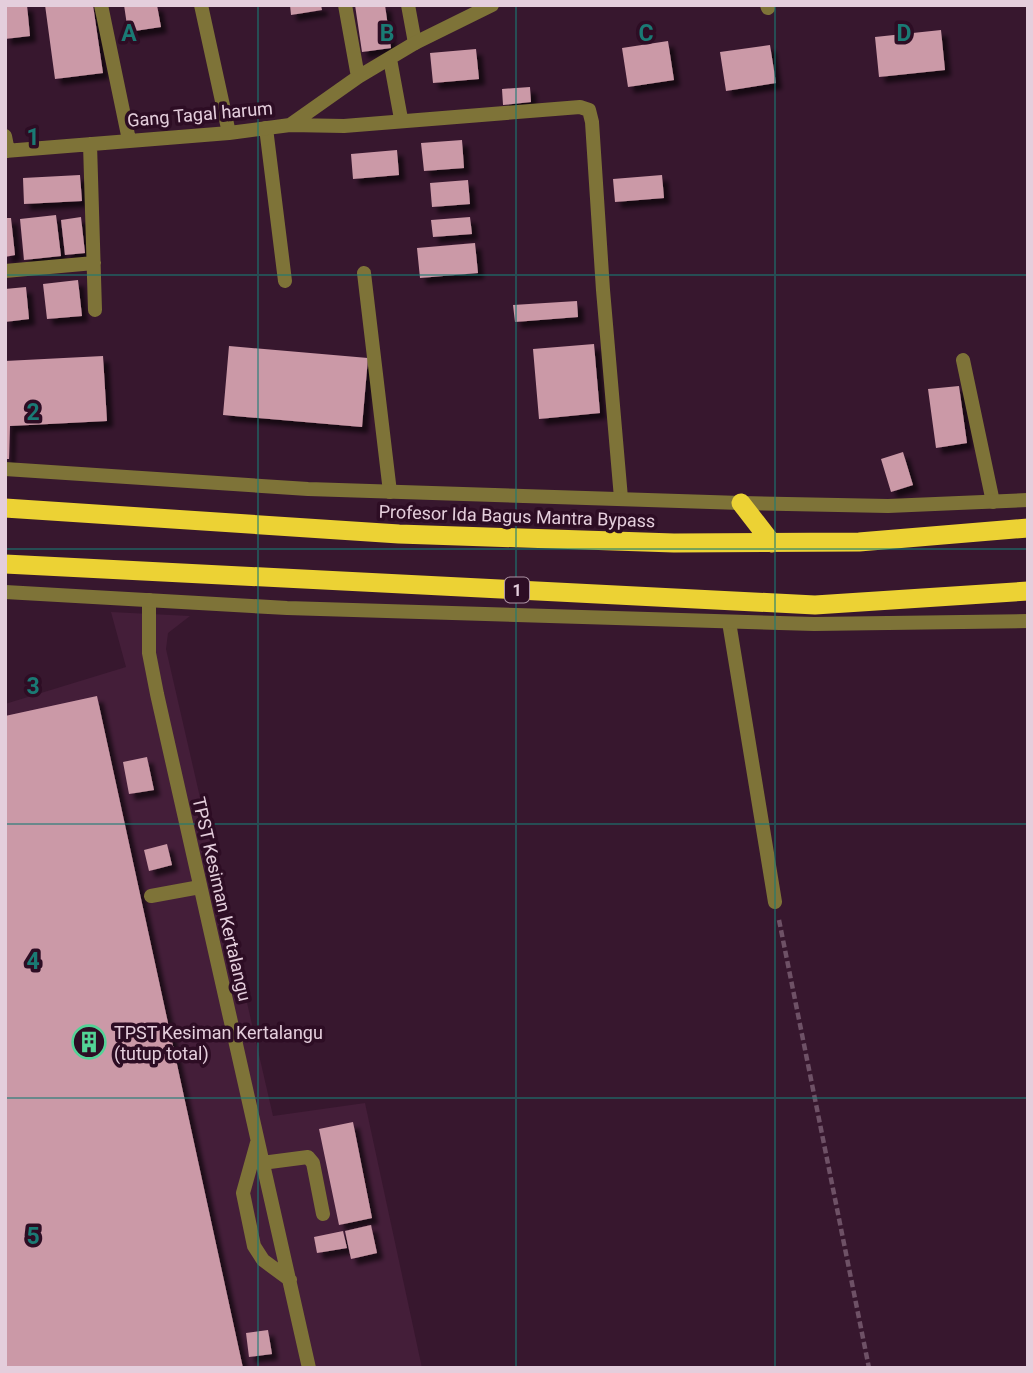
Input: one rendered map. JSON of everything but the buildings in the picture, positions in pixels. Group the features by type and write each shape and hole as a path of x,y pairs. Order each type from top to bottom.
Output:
{"highway":[{"path":"741,503 772,543"},
{"name":"Profesor Ida Bagus Mantra Bypass","path":"5,508 399,534 772,543 859,542 1028,528"},
{"name":"1","path":"5,564 815,605 1028,592"}],"street":[{"path":"101,5 128,140"},
{"path":"201,5 229,133"},
{"path":"345,5 358,77"},
{"path":"408,5 415,43"},
{"name":"Gang Tagal harum","path":"6,146 90,144 229,133 290,124 358,77 415,43 492,5"},
{"path":"390,60 401,119"},
{"path":"290,124 344,126 401,119 580,107 589,110 621,498"},
{"path":"266,128 285,281"},
{"path":"90,144 96,310"},
{"path":"5,271 94,263"},
{"path":"364,273 390,492"},
{"path":"963,360 993,502"},
{"path":"5,469 390,492 741,503 888,506 1028,500"},
{"path":"5,592 301,609 729,622 814,624 1028,621"},
{"name":"TPST Kesiman Kertalangu","path":"149,600 149,653 309,1368"},
{"path":"729,622 775,902"},
{"path":"151,896 200,887"},
{"path":"257,1143 243,1193 248,1225 257,1252 289,1280"},
{"path":"262,1163 300,1157 311,1160 323,1214"}],"path":[{"path":"775,902 869,1368"}],"shaded area":[{"path":"111,612 190,616 168,633 166,649 273,1116 365,1103 422,1368 5,1368 5,704 126,667"}],"place":[{"name":"TPST Kesiman Kertalangu (tutup total)","path":"89,1042"}]}
